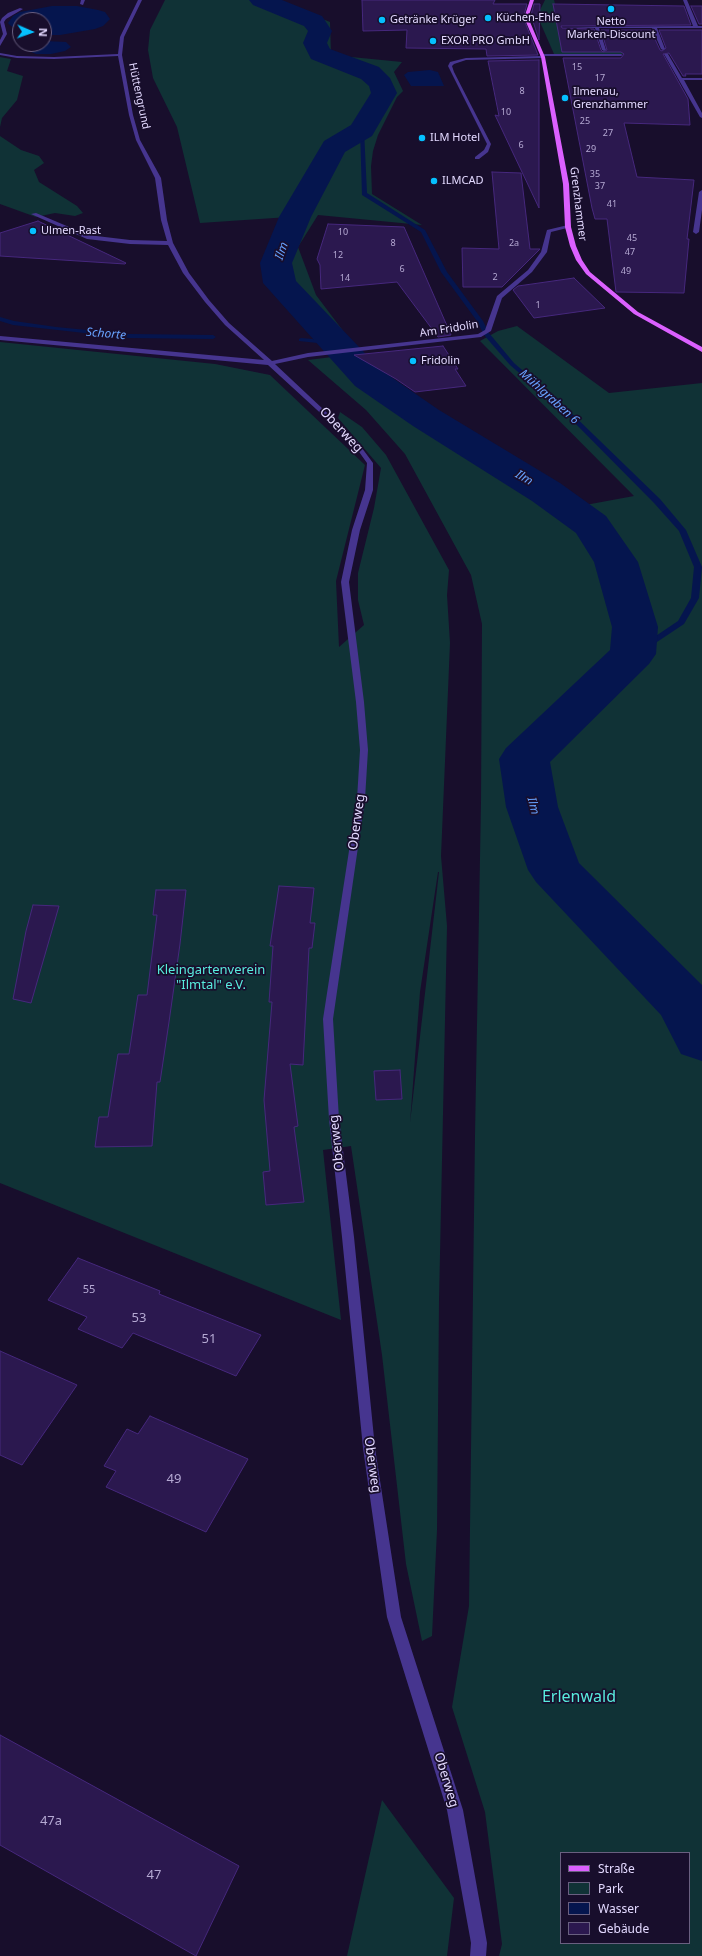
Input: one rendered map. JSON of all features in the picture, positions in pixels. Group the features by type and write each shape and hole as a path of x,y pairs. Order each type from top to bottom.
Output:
{"main road":[{"name":"Grenzhammer","path":"532,0 527,16 528,22 543,56 566,184 568,227 572,246 588,273 636,314 702,350"}],"street":[{"name":"Hüttengrund","path":"140,0 122,37 120,55 136,134 158,178 164,220 170,243 186,273 206,301 227,324 272,363"},
{"path":"685,0 696,27"},
{"path":"0,44 5,34 2,22 4,18 21,9"},
{"path":"564,27 702,27"},
{"path":"597,27 604,50"},
{"path":"654,27 663,49"},
{"path":"0,54 17,57 54,58 120,55"},
{"path":"477,158 486,151 489,144 452,72 450,66 452,63 466,59 621,55"},
{"path":"666,55 702,117"},
{"path":"681,79 702,80"},
{"path":"696,232 702,192"},
{"path":"34,214 87,236 130,242 170,243"},
{"name":"Am Fridolin","path":"272,363 308,355 479,336 488,331 499,297 519,282 544,252 549,231 568,227"},
{"path":"0,338 272,363"},
{"name":"Oberweg","path":"272,363 354,441 370,463 369,490 356,530 345,582 360,702 364,750 361,799 328,1020 334,1120 348,1237 369,1448 394,1617 455,1810 479,1943 478,1956"}],"green space":[{"path":"165,0 275,0 330,22 331,55 402,62 394,72 403,91 397,97 378,135 373,151 371,166 372,194 422,225 318,215 298,247 316,295 356,348 324,348 273,280 268,268 278,238 289,217 200,223 177,127 153,78 148,50 150,30"},
{"path":"545,0 554,0 567,51 702,51 702,54 554,54 540,22 539,12"},
{"path":"0,57 11,59 7,71 23,76 17,100 2,118 0,127"},
{"path":"0,136 21,150 39,156 44,163 34,170 39,182 77,206 83,213 75,216 55,213 36,217 0,204"},
{"name":"Erlenwald","path":"517,326 609,393 702,383 702,1956 499,1956 502,1944 485,1812 452,1707 469,1606 481,802 482,624 471,575 405,454 366,410 308,360 356,354 360,379 434,416 580,506 634,496 480,341 498,331"},
{"name":"Kleingartenverein \"Ilmtal\" e.V.","path":"0,342 215,364 270,375 365,465 336,581 339,647 364,625 358,600 358,573 374,508 381,468 338,418 340,412 362,427 386,455 449,570 447,595 450,643 441,856 447,926 439,1301 437,1530 432,1636 422,1641 406,1564 382,1355 351,1146 323,1150 341,1320 0,1183","holes":["439,872 410,1123 420,992"]},
{"path":"382,1800 454,1898 447,1956 347,1956"}],"water":[{"path":"52,6 77,6 105,12 110,19 103,26 95,29 52,35 52,12 20,12"},
{"path":"12,17 12,27 8,23"},
{"path":"52,41 66,42 71,47 65,51 51,54 36,54 31,52 52,52"},
{"path":"430,70 438,72 444,86 411,86 404,75 408,72"}],"building":[{"path":"362,0 495,0 493,4 527,4 524,15 525,22 538,55 487,56 486,49 406,48 407,30 363,31"},
{"path":"534,4 540,4 539,40 531,15"},
{"path":"553,4 684,6 691,25 561,26 562,28 594,29 603,52 562,52"},
{"path":"691,6 702,6 702,24 699,24"},
{"path":"601,30 651,30 660,50 662,51 666,48 659,30 702,30 702,74 685,74 686,76 683,76 669,53 663,54 688,99 690,125 624,123 637,177 694,180 687,239 689,239 684,293 616,292 607,219 595,219 563,58 621,58 624,54 621,52 603,52 607,50"},
{"path":"539,60 539,208 495,115 499,116 488,61"},
{"path":"492,172 521,173 530,249 540,249 502,287 463,287 462,248 499,249"},
{"path":"38,221 126,263 0,256 0,233"},
{"path":"328,224 404,227 451,335 438,337 397,282 321,289 320,265 317,259"},
{"path":"574,278 605,308 534,318 513,290 518,286"},
{"path":"443,346 458,369 455,369 466,386 415,392 396,379 354,355"},
{"path":"279,886 314,888 310,923 315,923 312,948 309,948 303,1065 290,1064 298,1126 294,1127 304,1202 266,1205 263,1172 270,1171 264,1100 272,1002 269,1002 273,946 270,946"},
{"path":"156,890 186,890 180,944 160,1082 157,1082 152,1146 95,1147 99,1117 108,1117 118,1054 129,1054 138,995 147,995 157,915 153,915"},
{"path":"33,905 59,906 31,1003 13,999 26,931"},
{"path":"400,1070 402,1099 376,1100 374,1071"},
{"path":"78,1258 160,1291 159,1294 261,1335 236,1376 133,1333 122,1348 78,1329 87,1317 48,1300"},
{"path":"0,1351 77,1385 22,1465 0,1455"},
{"path":"150,1416 248,1459 206,1532 106,1487 116,1471 104,1466 127,1429 138,1434"},
{"path":"0,1735 239,1866 196,1956 0,1845"}],"waterway":[{"name":"Ilm","path":"261,0 313,21 320,31 315,43 320,54 370,73 381,84 384,93 362,130 334,147 295,217 276,263 280,283 368,378 426,418 546,492 591,525 616,562 635,627 633,654 524,759 532,807 555,870 685,1004 702,1039"},
{"name":"Mühlgraben 6","path":"362,130 364,194 423,231 444,272 480,321 486,334 512,364 561,406 657,501 682,530 698,567 695,598 681,622 633,654"},
{"name":"Schorte","path":"0,319 13,323 56,329 129,336 213,337"},
{"name":"Schorte","path":"301,340 336,343"}],"place":[{"name":"Netto Marken-Discount","path":"611,9"},
{"name":"Küchen-Ehle","path":"488,18"},
{"name":"Getränke Krüger","path":"382,20"},
{"name":"EXOR PRO GmbH","path":"433,41"},
{"name":"Ilmenau, Grenzhammer","path":"565,98"},
{"name":"ILM Hotel","path":"422,138"},
{"name":"ILMCAD","path":"434,181"},
{"name":"Ulmen-Rast","path":"33,231"},
{"name":"Fridolin","path":"413,361"}]}
